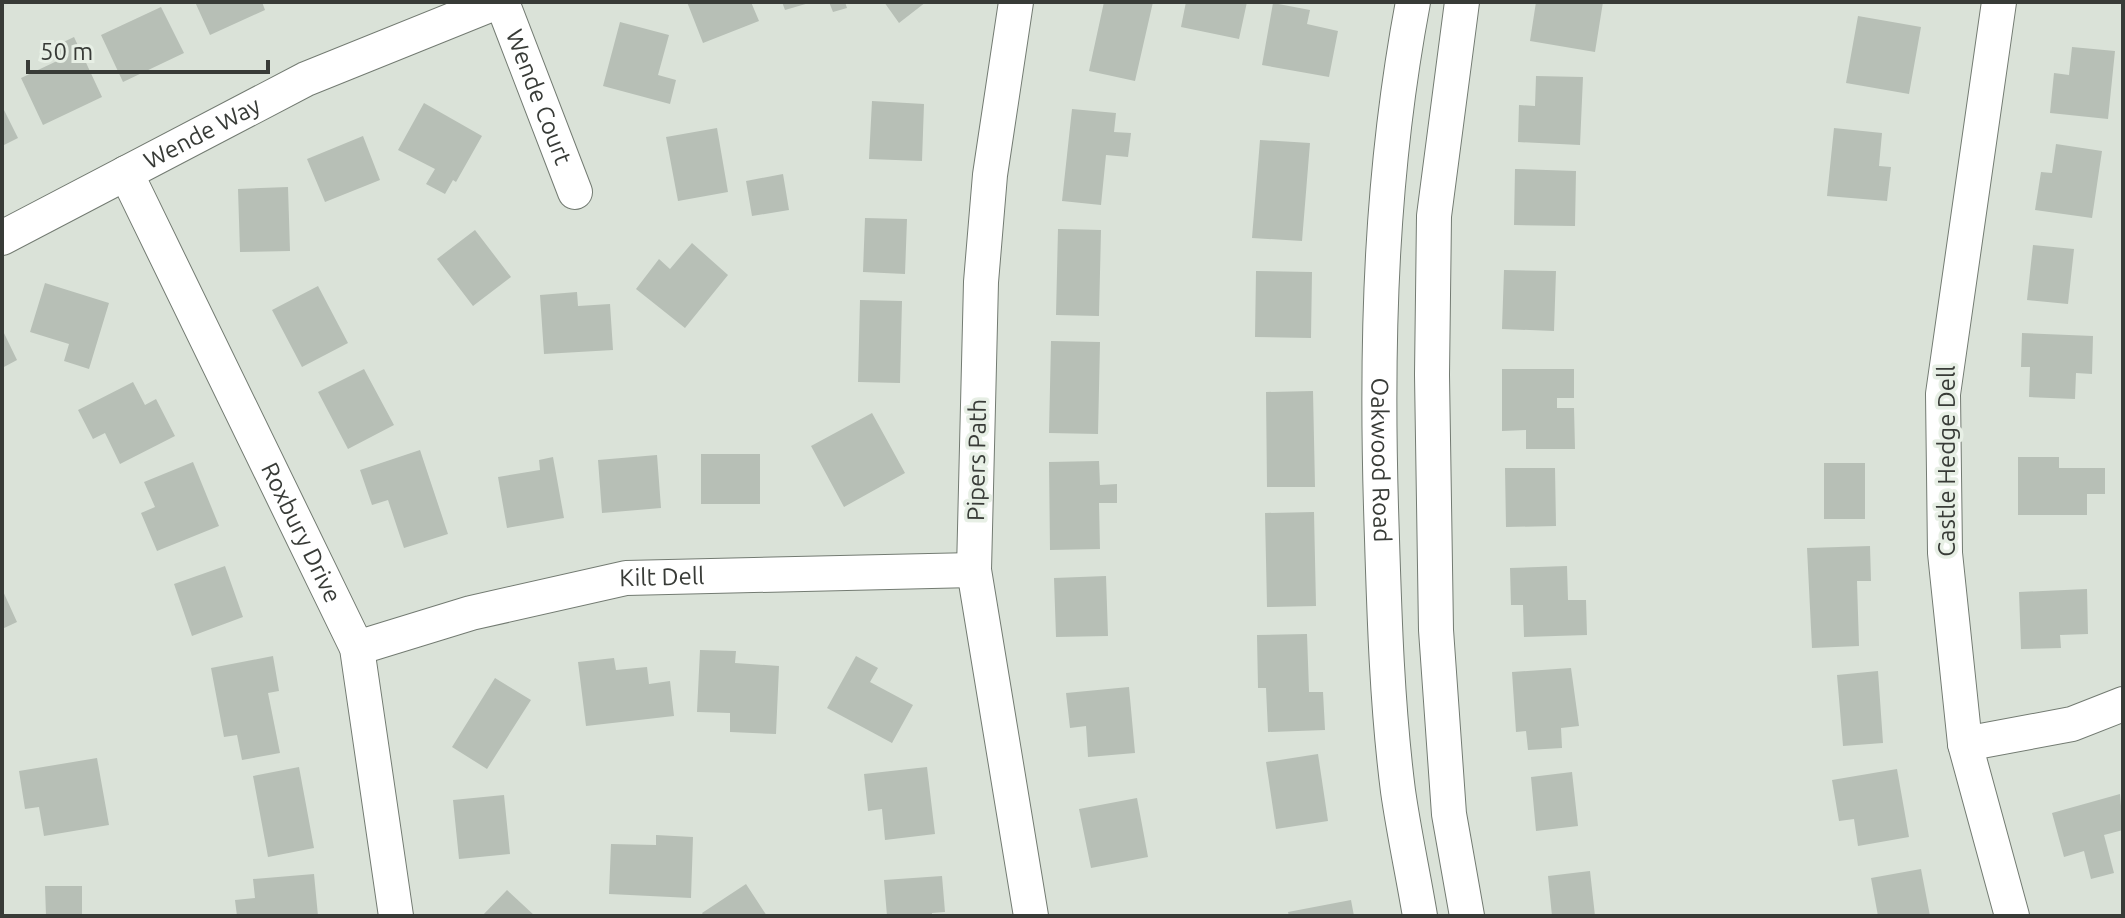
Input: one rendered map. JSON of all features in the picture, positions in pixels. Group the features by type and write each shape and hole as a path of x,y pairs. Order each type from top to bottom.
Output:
{"street":[{"name":"Wende Way","path":"2,238 306,79 499,2"},
{"name":"Wende Court","path":"499,2 575,192"},
{"name":"Pipers Path","path":"1016,2 992,161 981,282 974,570 1031,916"},
{"name":"Oakwood Road","path":"1413,2 1400,72 1384,201 1378,397 1385,628 1396,761 1420,916"},
{"path":"1462,2 1434,216 1432,375 1436,630 1449,814 1467,916"},
{"name":"Castle Hedge Dell","path":"1999,2 1943,394 1945,553 1965,744 2012,916"},
{"name":"Roxbury Drive","path":"126,173 357,648 396,916"},
{"name":"Kilt Dell","path":"357,648 471,613 626,578 974,570"},
{"path":"1965,744 2072,724 2123,704"}],"building":[{"path":"195,2 262,2 265,10 210,35"},
{"path":"687,2 751,2 759,21 703,43"},
{"path":"782,2 809,2 809,3 785,10"},
{"path":"829,2 845,2 847,8 833,12"},
{"path":"884,2 926,2 899,23"},
{"path":"1104,2 1153,2 1135,81 1089,71"},
{"path":"1186,2 1247,2 1239,39 1181,27"},
{"path":"1536,2 1603,2 1595,52 1530,41"},
{"path":"1273,3 1310,10 1307,24 1338,31 1329,77 1262,65"},
{"path":"161,7 184,53 123,82 101,35"},
{"path":"1858,16 1921,27 1909,94 1846,83"},
{"path":"620,22 669,35 658,75 676,80 670,104 603,86"},
{"path":"74,37 102,97 43,125 21,78 57,61 51,48"},
{"path":"2072,47 2115,51 2108,119 2050,113 2054,73 2069,75"},
{"path":"1536,76 1583,77 1580,145 1518,142 1519,105 1535,106"},
{"path":"872,101 924,104 922,161 869,159"},
{"path":"424,103 482,136 456,182 453,180 445,194 426,184 435,169 398,150"},
{"path":"2,106 18,138 2,146"},
{"path":"1072,109 1116,113 1114,132 1131,133 1128,157 1106,155 1101,205 1062,201"},
{"path":"717,128 728,192 678,201 666,137"},
{"path":"1834,128 1882,133 1879,166 1891,167 1887,201 1827,196"},
{"path":"363,136 380,180 325,202 307,159"},
{"path":"1260,140 1310,143 1302,241 1252,238"},
{"path":"2056,144 2102,151 2092,218 2035,210 2041,172 2052,173"},
{"path":"1515,169 1576,171 1575,226 1514,225"},
{"path":"783,174 789,210 752,216 746,181"},
{"path":"288,187 290,251 240,252 238,189"},
{"path":"865,218 907,219 905,274 863,272"},
{"path":"1058,229 1101,230 1099,316 1056,315"},
{"path":"475,230 511,277 473,306 437,259"},
{"path":"692,243 728,275 685,328 636,289 659,259 670,269"},
{"path":"2033,245 2074,249 2068,304 2027,300"},
{"path":"1504,270 1556,271 1554,331 1502,329"},
{"path":"1256,271 1312,272 1311,338 1255,337"},
{"path":"45,283 109,303 89,369 64,361 69,344 30,332"},
{"path":"318,286 348,343 302,367 272,310"},
{"path":"577,292 578,306 610,304 613,350 544,354 540,295"},
{"path":"860,300 902,301 900,383 858,382"},
{"path":"2,329 17,360 2,368"},
{"path":"2022,333 2093,336 2092,374 2076,373 2075,399 2029,397 2030,367 2021,367"},
{"path":"1051,341 1100,342 1098,434 1049,433"},
{"path":"364,369 394,425 348,449 318,392"},
{"path":"1502,369 1574,369 1574,398 1557,398 1557,408 1574,408 1575,449 1526,449 1526,430 1502,431"},
{"path":"133,382 145,405 156,399 175,436 120,464 105,433 93,439 78,410"},
{"path":"1313,391 1315,487 1267,487 1266,392"},
{"path":"872,413 905,473 844,507 811,446"},
{"path":"420,450 448,534 404,548 388,500 372,505 360,470"},
{"path":"701,454 760,454 760,504 701,504"},
{"path":"657,455 661,508 602,513 598,460"},
{"path":"553,457 564,518 507,528 498,477 540,470 539,460"},
{"path":"2018,457 2059,457 2059,468 2105,468 2105,494 2087,494 2087,515 2018,515"},
{"path":"1099,461 1100,485 1117,484 1117,503 1099,503 1100,549 1050,550 1049,462"},
{"path":"193,462 219,526 157,551 141,513 155,507 144,482"},
{"path":"1824,463 1865,463 1865,519 1824,519"},
{"path":"1505,468 1555,468 1556,526 1506,527"},
{"path":"1314,512 1316,606 1267,607 1265,513"},
{"path":"1870,546 1871,581 1857,581 1859,646 1812,648 1807,548"},
{"path":"225,566 243,617 192,636 174,584"},
{"path":"1567,566 1568,600 1586,600 1587,635 1524,637 1523,605 1511,605 1510,568"},
{"path":"1106,576 1108,636 1056,637 1054,578"},
{"path":"2,589 17,622 2,629"},
{"path":"2087,589 2088,634 2060,635 2061,648 2021,649 2019,592"},
{"path":"1307,634 1309,692 1323,692 1325,730 1268,732 1266,688 1258,688 1257,635"},
{"path":"700,650 736,651 735,663 779,666 776,734 730,732 730,713 697,712"},
{"path":"273,656 279,691 268,693 280,753 242,760 237,735 224,737 211,668"},
{"path":"856,656 878,668 870,682 913,705 892,743 827,708"},
{"path":"614,658 616,670 647,667 649,684 670,681 674,716 586,726 578,662"},
{"path":"1571,668 1579,726 1561,728 1562,748 1528,750 1526,731 1516,732 1512,672"},
{"path":"1878,671 1883,743 1843,746 1837,675"},
{"path":"495,678 531,700 487,769 452,747"},
{"path":"1129,687 1135,753 1088,757 1086,726 1070,728 1066,693"},
{"path":"1318,754 1328,821 1276,829 1266,762"},
{"path":"97,758 109,825 44,836 39,807 25,809 19,771"},
{"path":"299,767 314,848 268,857 253,776"},
{"path":"927,767 935,834 885,840 882,809 868,811 864,774"},
{"path":"1897,769 1909,837 1858,846 1854,819 1839,821 1832,780"},
{"path":"1572,772 1578,826 1536,831 1531,777"},
{"path":"2120,794 2123,830 2104,835 2114,873 2091,879 2084,851 2064,857 2052,813"},
{"path":"504,795 510,854 459,859 453,800"},
{"path":"1137,798 1148,857 1091,868 1079,809"},
{"path":"656,835 693,837 691,898 609,894 611,844 656,845"},
{"path":"1921,869 1930,916 1878,916 1871,878"},
{"path":"1590,871 1595,916 1552,916 1548,876"},
{"path":"314,874 318,916 237,916 235,900 255,898 253,879"},
{"path":"942,876 945,912 932,913 932,916 887,916 884,880"},
{"path":"746,884 767,916 704,916 702,913"},
{"path":"45,886 82,886 82,916 46,916"},
{"path":"507,890 535,916 482,916"},
{"path":"1351,900 1354,916 1289,916 1288,912"}]}
